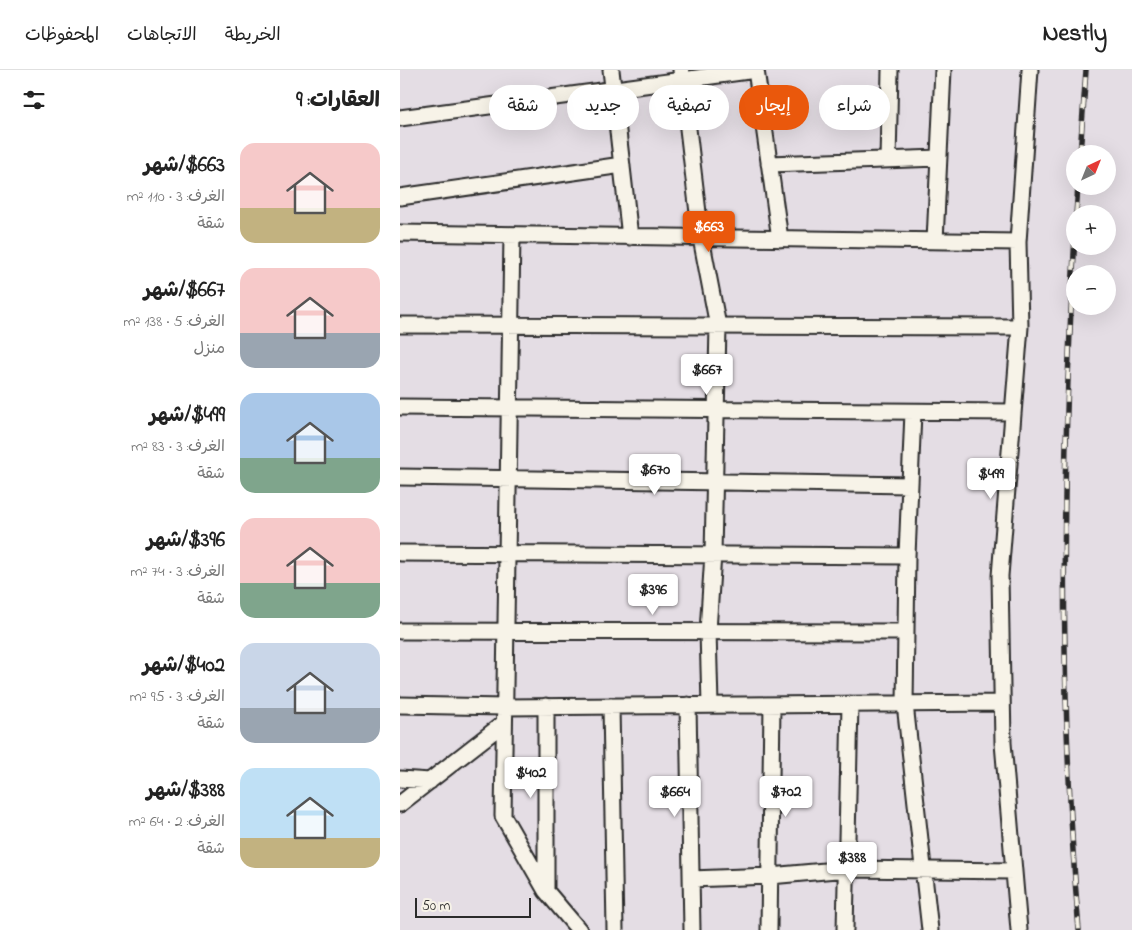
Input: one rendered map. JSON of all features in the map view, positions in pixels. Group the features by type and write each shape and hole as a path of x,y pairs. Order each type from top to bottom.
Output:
{"street":[{"path":"611,70 613,85"},
{"path":"633,85 681,75 756,70 780,239"},
{"path":"888,160 890,70"},
{"path":"935,241 943,70"},
{"path":"1019,930 1002,743 1000,576 1020,327 1018,242 1030,70"},
{"path":"681,75 701,238 718,326 713,482 713,554 708,631 710,705"},
{"path":"400,118 567,95"},
{"path":"618,130 630,236"},
{"path":"769,164 939,158"},
{"path":"400,197 622,165"},
{"path":"400,234 1018,242"},
{"path":"512,235 503,816 546,891 579,930"},
{"path":"400,325 1020,327"},
{"path":"400,407 1013,412"},
{"path":"913,412 907,556 905,704 930,930"},
{"path":"400,477 910,485"},
{"path":"400,553 507,552 907,556"},
{"path":"400,631 906,632"},
{"path":"400,705 504,707 1002,703"},
{"path":"846,930 850,704"},
{"path":"688,705 692,930"},
{"path":"770,930 772,705"},
{"path":"546,706 546,891"},
{"path":"611,706 615,930"},
{"path":"400,804 504,723"},
{"path":"400,779 430,781"},
{"path":"691,879 770,876 846,869 1014,871"}],"railway":[{"path":"1081,145 1086,70"},
{"path":"1077,195 1077,205"},
{"path":"1074,255 1067,410 1064,584 1068,757 1079,930"}]}
